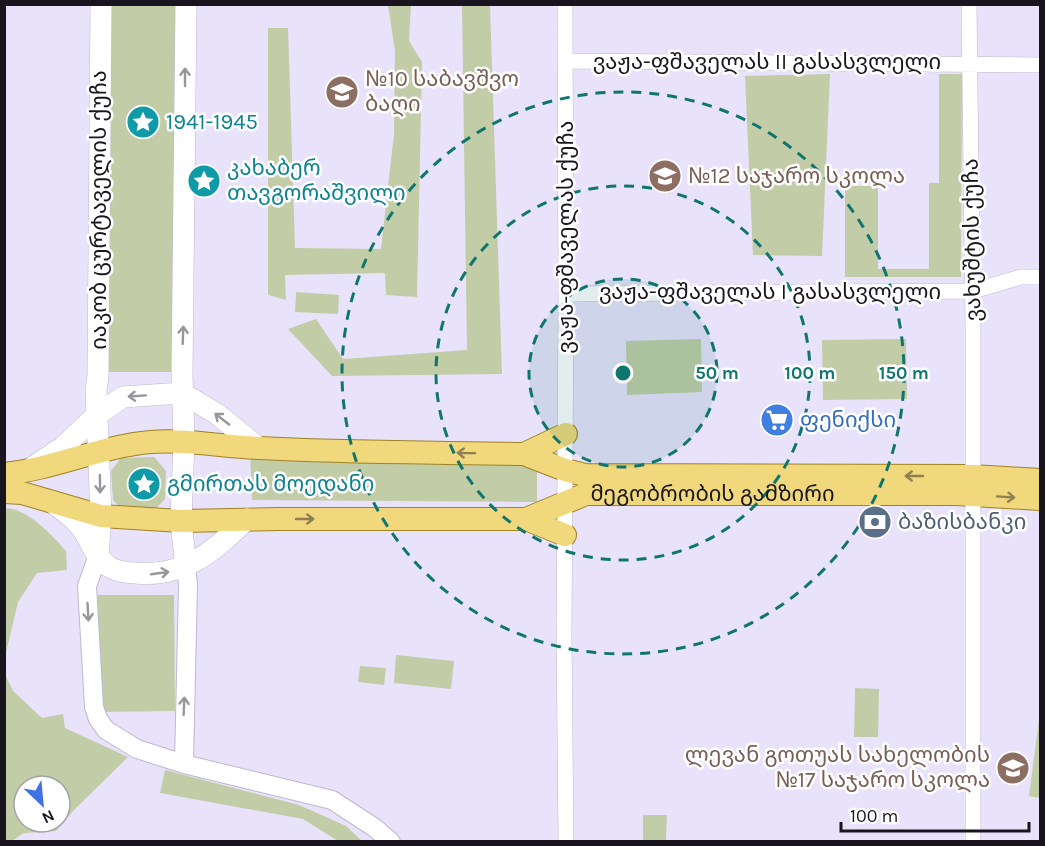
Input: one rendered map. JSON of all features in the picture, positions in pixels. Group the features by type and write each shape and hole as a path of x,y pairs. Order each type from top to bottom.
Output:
{"main road":[{"name":"იაკობ ცურტაველის ქუჩა","path":"97,415 101,4"},
{"path":"186,4 182,393 184,442 181,521 186,567"},
{"path":"29,470 63,447 97,415 123,397 182,393 217,414 259,448"},
{"path":"97,415 101,516 98,555"},
{"path":"524,454 566,434"},
{"path":"4,474 29,470 126,445 152,442 259,448"},
{"name":"მეგობრობის გამზირი","path":"259,448 524,454 585,475 972,485 1041,499"},
{"name":"მეგობრობის გამზირი","path":"247,519 526,519 586,494 972,485 1041,480"},
{"path":"4,492 22,493 101,516 181,521 247,519"},
{"path":"50,500 79,525 98,555 109,567 128,573 158,574 186,567 218,545 247,519"},
{"path":"526,519 565,535"}],"street":[{"name":"ვაჟა-ფშაველას ქუჩა","path":"565,4 566,842"},
{"name":"ვახუშტის ქუჩა","path":"969,4 973,291 972,485 975,591 973,842"},
{"name":"ვაჟა-ფშაველას II გასასვლელი","path":"565,61 1041,65"},
{"name":"ვაჟა-ფშაველას I გასასვლელი","path":"566,294 973,291 1021,277 1041,277"},
{"path":"98,555 87,586 94,707 98,719 106,730 137,749 184,764 332,800 375,828 391,842"},
{"path":"184,764 188,585 186,567"}],"green space":[{"path":"109,5 181,5 180,372 106,372"},
{"path":"388,5 411,5 409,41 422,62 417,297 386,295 385,273 285,275 286,300 268,295 268,28 288,28 295,248 381,249 394,134 395,51"},
{"path":"462,5 490,5 502,374 332,376 288,329 316,319 343,359 467,350"},
{"path":"830,74 822,256 753,255 745,76"},
{"path":"939,74 962,74 961,277 845,277 845,186 878,186 878,269 929,269 929,183 939,183"},
{"path":"296,292 339,295 338,314 295,312"},
{"path":"701,339 702,392 627,395 626,341"},
{"path":"906,339 907,399 823,400 822,340"},
{"path":"250,450 537,459 537,502 252,500"},
{"path":"154,457 166,471 165,499 155,509 122,510 113,500 111,471 121,458"},
{"path":"5,508 22,512 54,538 66,551 67,570 37,573 18,602 5,657"},
{"path":"98,595 174,595 175,711 99,712"},
{"path":"396,655 454,661 451,689 394,683"},
{"path":"360,666 386,668 384,685 358,682"},
{"path":"4,672 13,691 42,718 63,714 65,728 128,757 72,812 72,774 12,774 12,834 22,834 12,841 4,841"},
{"path":"855,688 879,689 878,737 854,737"},
{"path":"1040,712 1040,798 1029,796"},
{"path":"165,770 299,805 346,826 362,841 338,841 303,819 160,793"},
{"path":"643,815 667,815 666,841 643,841"}],"place":[{"name":"№10 საბავშვო ბაღი","path":"342,92"},
{"name":"1941-1945","path":"143,122"},
{"name":"№12 საჯარო სკოლა","path":"665,176"},
{"name":"კახაბერ თავგორაშვილი","path":"204,181"},
{"name":"ფენიქსი","path":"777,420"},
{"name":"გმირთას მოედანი","path":"144,484"},
{"name":"ბაზისბანკი","path":"875,522"},
{"name":"ლევან გოთუას სახელობის №17 საჯარო სკოლა","path":"1013,768"}]}
